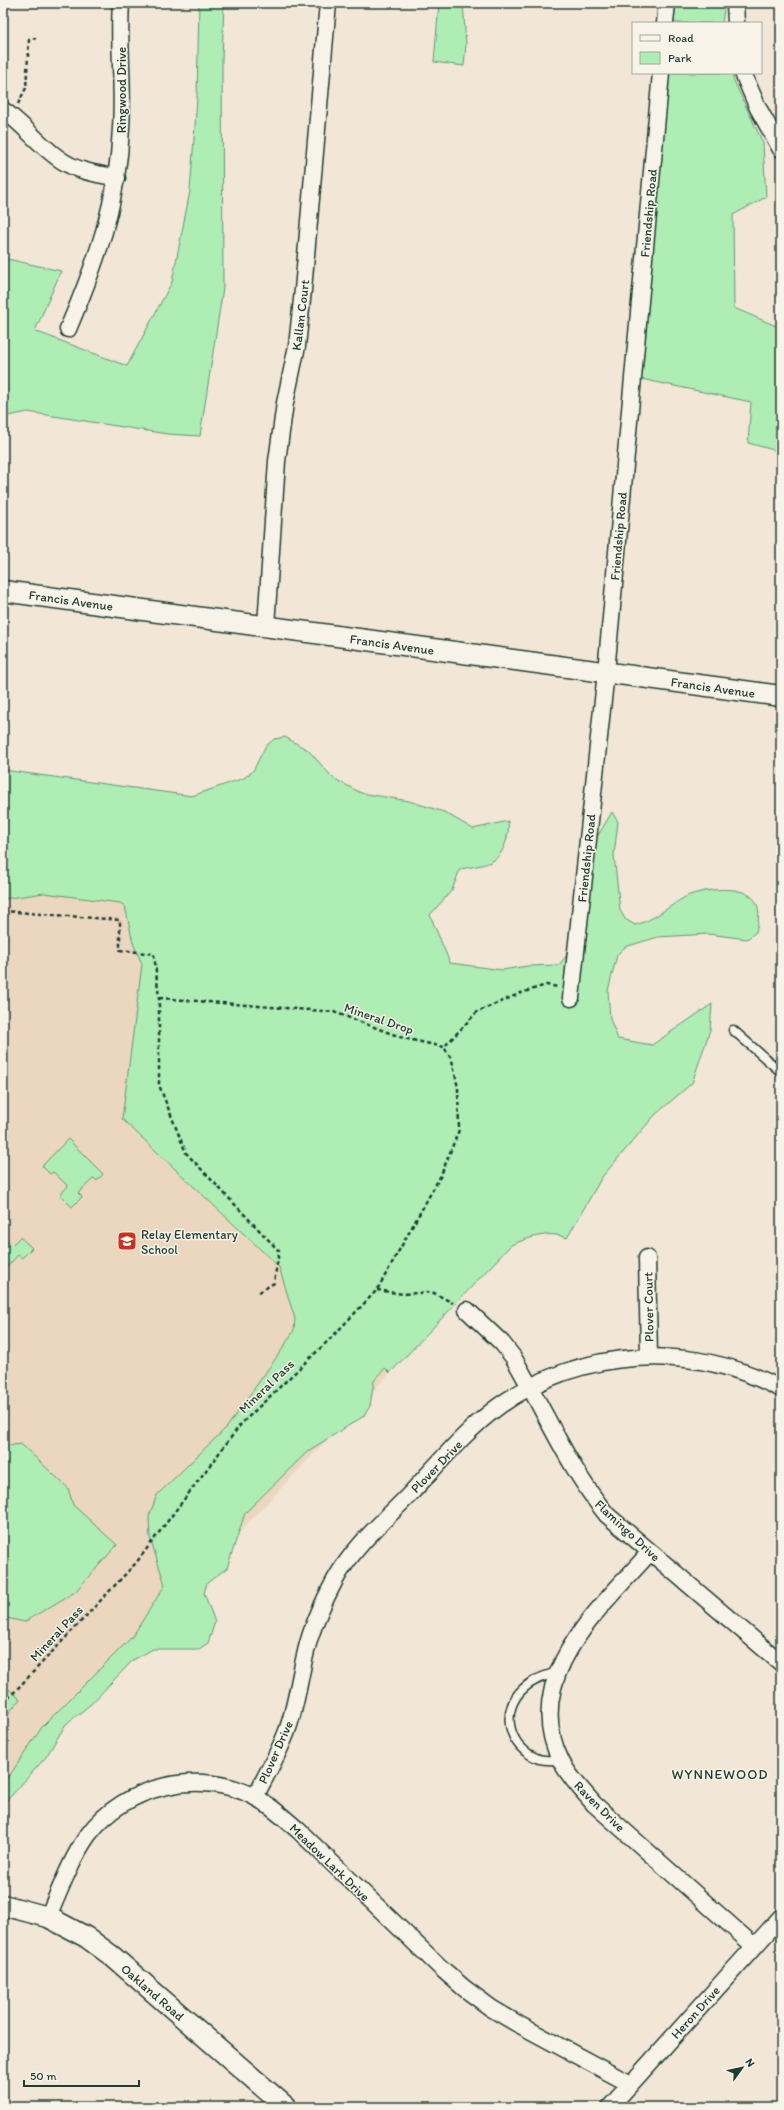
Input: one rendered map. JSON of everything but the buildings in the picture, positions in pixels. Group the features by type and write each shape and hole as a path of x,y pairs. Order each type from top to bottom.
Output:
{"street":[{"name":"Ringwood Drive","path":"68,329 99,250 111,211 117,178 122,126 121,3"},
{"name":"Kallan Court","path":"266,626 278,461 285,402 297,346 328,3"},
{"path":"665,22 667,3"},
{"path":"735,3 736,22"},
{"name":"Friendship Road","path":"572,993 606,672 661,74"},
{"path":"744,74 758,108 781,149"},
{"path":"7,114 50,152 65,163 84,171 117,178"},
{"name":"Francis Avenue","path":"3,591 781,696"},
{"name":"Plover Court","path":"647,1258 649,1356"},
{"name":"Flamingo Drive","path":"467,1310 502,1343 513,1357 590,1493 607,1515 781,1663"},
{"name":"Plover Drive","path":"255,1797 287,1731 309,1641 321,1609 336,1578 355,1551 473,1428 499,1406 530,1386 574,1369 613,1359 649,1356 687,1359 728,1368 764,1380 781,1389"},
{"name":"Raven Drive","path":"650,1552 577,1636 565,1654 557,1672 552,1693 550,1715 553,1739 561,1760 575,1783 594,1804 754,1946"},
{"name":"Meadow Lark Drive","path":"48,1917 75,1858 89,1835 109,1815 130,1800 153,1789 200,1782 229,1787 255,1797 298,1830 440,1968 464,1988 504,2016 630,2084"},
{"name":"Oakland Road","path":"3,1905 48,1917 86,1938 112,1956 286,2107"},
{"name":"Heron Drive","path":"610,2107 781,1917"}],"lane":[{"path":"733,1030 781,1072"},
{"path":"557,1672 537,1680 525,1687 516,1696 511,1705 508,1719 518,1743 528,1753 540,1759 561,1760"}],"path":[{"path":"7,114 26,88 29,40 36,38"},
{"path":"3,911 120,920 120,950 154,954 158,998 159,1085 186,1153 278,1251 274,1283 258,1293"},
{"path":"444,1047 477,1012 521,993 546,985 572,993"},
{"name":"Mineral Drop","path":"158,998 334,1012 403,1038 444,1047"},
{"name":"Mineral Pass","path":"3,1704 136,1563 241,1424 332,1338 377,1290 441,1175 459,1130 458,1088 452,1060 444,1047"},
{"path":"377,1290 404,1294 432,1292 467,1310"}],"shaded area":[{"name":"Relay Elementary School","path":"3,887 150,907 122,1119 390,1373 3,1782"}],"green space":[{"path":"199,3 224,3 222,60 223,288 200,436 167,434 28,412 3,417 3,258 61,271 35,331 127,366 172,282 190,191 197,99"},
{"path":"439,3 463,3 466,44 464,66 434,62"},
{"path":"674,3 725,3 722,22 672,22"},
{"path":"668,74 732,74 734,81 763,143 766,197 733,215 734,308 781,328 781,452 748,443 751,402 641,379"},
{"path":"285,737 308,750 333,778 361,793 409,801 444,812 473,829 508,821 507,838 503,850 496,859 491,862 460,869 452,890 430,915 450,963 502,970 527,966 559,965 566,956 594,842 612,812 618,822 614,855 620,910 625,919 635,925 642,923 655,917 692,894 723,889 743,892 756,902 759,914 756,932 747,939 708,934 658,937 625,947 617,955 608,991 610,1019 618,1039 652,1045 712,1004 710,1030 692,1083 655,1115 602,1177 567,1238 546,1235 511,1245 390,1373 385,1368 374,1381 370,1406 364,1416 308,1451 245,1513 227,1568 207,1583 204,1593 215,1622 208,1643 199,1649 153,1649 133,1660 91,1704 66,1724 46,1757 3,1805 3,1782 10,1775 42,1727 132,1637 165,1585 150,1538 149,1516 157,1495 227,1427 283,1348 294,1330 295,1319 279,1267 122,1119 142,964 133,943 125,906 120,903 44,893 3,899 3,770 192,796 244,778 253,771 265,747 274,739"},
{"path":"68,1139 103,1174 97,1181 94,1178 78,1193 82,1197 72,1207 60,1195 68,1186 53,1172 50,1174 42,1166"},
{"path":"3,1236 12,1245 20,1237 32,1248 22,1258 18,1255 3,1271"},
{"path":"3,1271 7,1274 3,1278"},
{"path":"21,1444 68,1488 73,1505 117,1545 75,1592 24,1622 3,1617 3,1450 7,1446"},
{"path":"3,1684 20,1699 3,1720"}],"place":[{"name":"Relay Elementary School","path":"127,1241"}],"district":[{"name":"WYNNEWOOD","path":"720,1774"}]}
